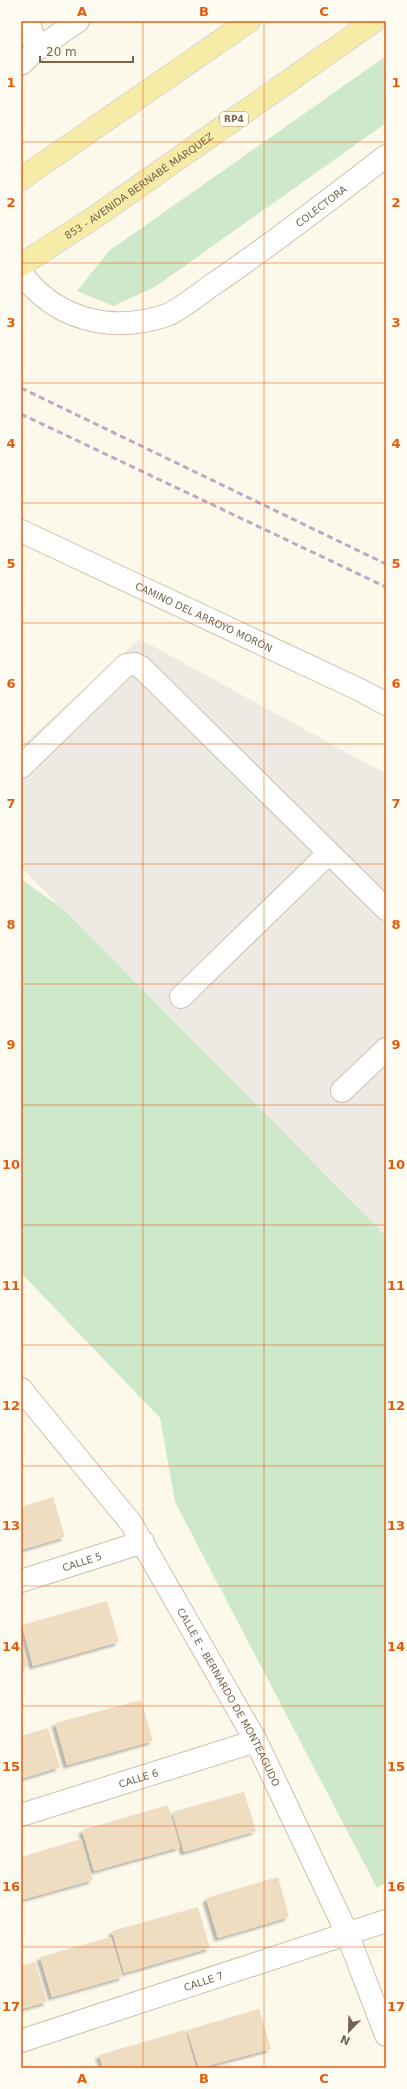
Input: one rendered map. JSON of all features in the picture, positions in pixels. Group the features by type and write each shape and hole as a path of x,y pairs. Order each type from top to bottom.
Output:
{"main road":[{"path":"21,179 249,21"},
{"name":"853 - AVENIDA BERNABÉ MÁRQUEZ","path":"21,265 95,217 374,21"}],"street":[{"path":"29,21 29,57"},
{"path":"29,57 78,21"},
{"name":"COLECTORA","path":"21,273 31,286 47,300 68,313 89,321 114,323 143,321 169,314 256,254 386,156"},
{"name":"CAMINO DEL ARROYO MORÓN","path":"21,531 360,690 386,704"},
{"path":"21,767 126,665 135,664 141,668 386,909"},
{"path":"181,996 328,853"},
{"path":"342,1091 386,1049"},
{"name":"CALLE E - BERNARDO DE MONTEAGUDO","path":"21,1389 131,1523 256,1741 348,1933 386,2035"},
{"name":"CALLE 5","path":"21,1581 143,1542"},
{"name":"CALLE 6","path":"21,1815 256,1741"},
{"name":"CALLE 7","path":"21,2041 386,1921"}],"shaded area":[{"path":"140,639 386,774 386,1236 21,867 21,746"}],"green space":[{"path":"386,56 386,123 155,287 113,306 77,291 109,251"},
{"path":"21,879 62,908 386,1236 386,1883 377,1888 175,1502 160,1418 21,1273"}],"building":[{"path":"53,1497 65,1537 21,1550 21,1507"},
{"path":"107,1601 119,1642 33,1666 22,1625"},
{"path":"21,1643 28,1666 21,1668"},
{"path":"141,1700 153,1741 67,1765 55,1723"},
{"path":"48,1728 60,1767 21,1779 21,1736"},
{"path":"244,1792 256,1831 184,1852 172,1812"},
{"path":"168,1805 180,1847 94,1871 82,1830"},
{"path":"81,1839 93,1880 21,1900 21,1857"},
{"path":"278,1877 289,1917 218,1938 206,1898"},
{"path":"198,1907 210,1948 124,1973 112,1931"},
{"path":"111,1937 123,1977 52,1997 40,1957"},
{"path":"35,1962 47,2002 21,2009 21,1966"},
{"path":"259,2009 271,2049 199,2068 187,2030"},
{"path":"185,2030 196,2068 103,2068 99,2055"}],"railway":[{"path":"21,388 386,564"},
{"path":"21,414 386,587"}]}
